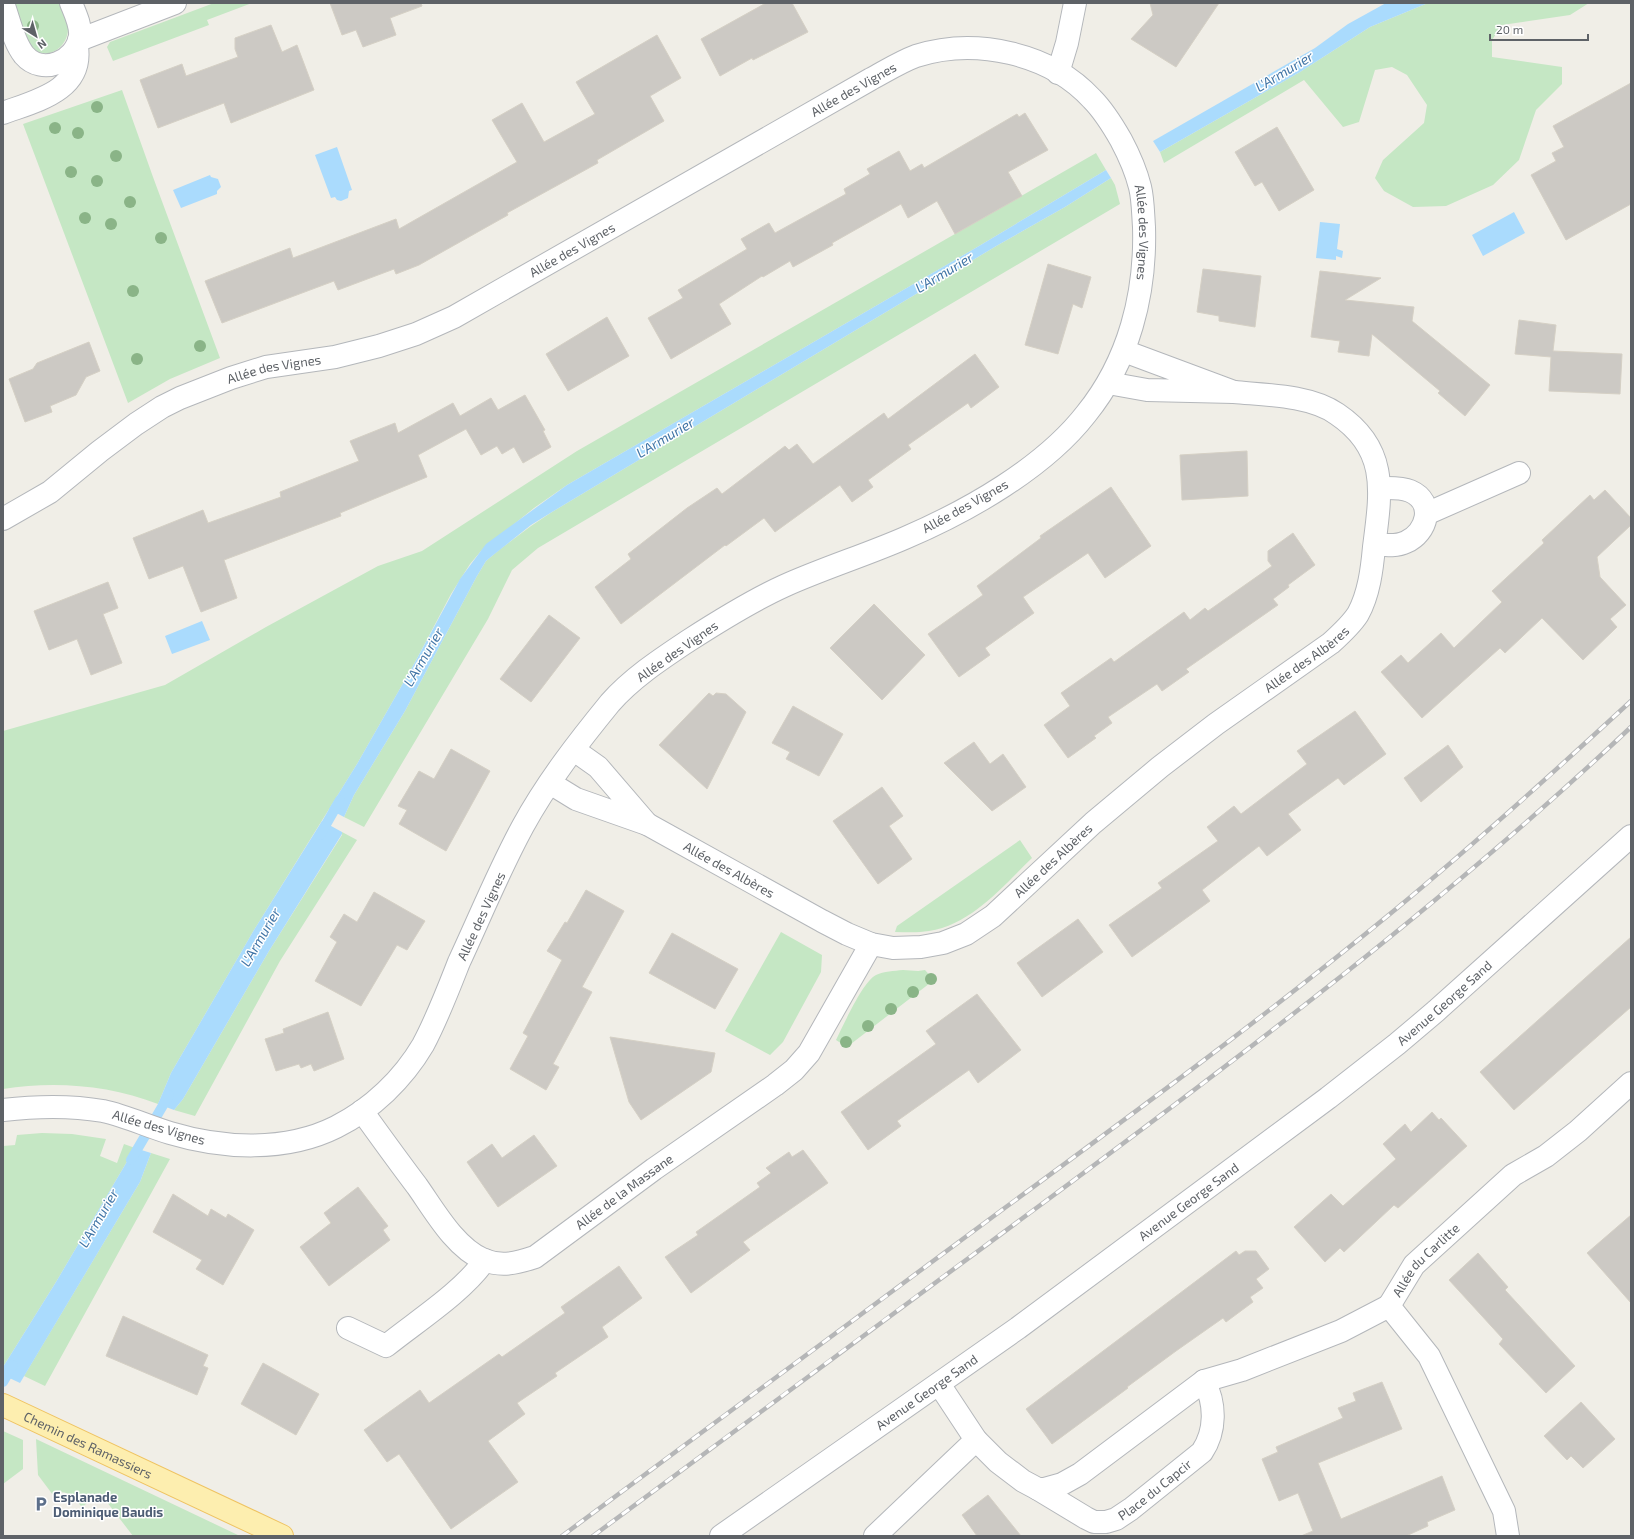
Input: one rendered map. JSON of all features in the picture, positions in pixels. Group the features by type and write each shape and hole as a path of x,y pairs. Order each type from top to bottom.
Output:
{"main road":[{"name":"Chemin des Ramassiers","path":"8,1407 282,1536"}],"street":[{"path":"4,3 18,44 24,55 34,63 46,65 59,63 69,57 78,43 176,3"},
{"path":"3,113 44,98 63,86 76,69 80,35 78,22 72,3"},
{"path":"1058,72 1067,43 1075,3"},
{"name":"Allée des Vignes","path":"3,520 50,492 136,424 168,404 231,378 266,367 335,357 379,346 416,334 448,320 511,286 871,79 896,65 917,56 954,48 997,50 1033,60 1058,72 1081,88 1092,98 1103,113 1125,147 1140,185 1144,236 1142,277 1134,318 1124,351 1108,383 1086,415 1070,434 1043,458 999,488 908,537 784,586 752,602 669,653 640,674 615,697 550,783 524,825 485,905 424,1042 403,1074 381,1096 362,1111 339,1125 317,1135 279,1143 259,1145 230,1145 204,1142 171,1133 131,1119 90,1109 54,1106 3,1110"},
{"name":"Allée des Albères","path":"1124,351 1234,392"},
{"name":"Allée des Albères","path":"550,783 576,799 647,824 822,921 871,944 893,948 920,947 943,943 966,934 993,916 1093,822 1160,767 1216,724 1331,643 1346,629 1358,614 1368,586 1379,508 1379,476 1372,453 1365,440 1337,414 1326,407 1303,400 1234,392 1147,390 1108,383"},
{"path":"1426,514 1519,473"},
{"path":"1374,544 1393,545 1406,542 1421,529 1426,519 1424,504 1415,494 1398,488 1379,488"},
{"name":"Allée des Albères","path":"574,750 598,767 647,824"},
{"name":"Avenue George Sand","path":"721,1536 1018,1328 1328,1098 1397,1044 1436,1011 1631,836"},
{"name":"Allée de la Massane","path":"362,1111 449,1230 466,1248 484,1260 505,1264 517,1263 534,1257 654,1169 794,1070 809,1053 871,944"},
{"name":"Allée du Carlitte","path":"1508,1536 1504,1511 1429,1356 1389,1306 1414,1265 1513,1175 1546,1156 1578,1131 1631,1083"},
{"path":"348,1328 386,1346 459,1289 476,1272 484,1260"},
{"path":"1038,1489 1056,1486 1080,1474 1204,1381 1242,1370 1341,1331 1389,1306"},
{"name":"Place du Capcir","path":"939,1384 976,1440 998,1462 1023,1481 1094,1522 1106,1522 1131,1509 1202,1452 1208,1444 1213,1418 1208,1390 1204,1381"},
{"path":"875,1536 976,1440"}],"green space":[{"path":"13,3 60,3 68,26 67,36 61,47 50,53 38,52 32,48 23,33"},
{"path":"214,3 252,3 207,20 209,25 113,61 107,47 110,42"},
{"path":"1428,3 1589,3 1570,15 1502,25 1492,40 1492,57 1562,67 1562,84 1536,110 1519,160 1493,185 1446,206 1413,207 1384,191 1375,178 1383,160 1424,123 1427,105 1407,75 1392,67 1375,70 1359,122 1343,127 1304,80 1164,163 1160,152 1300,72 1370,27"},
{"path":"122,90 220,358 170,379 128,403 23,124"},
{"path":"1096,153 1106,170 979,246 567,485 534,508 481,551 470,564 451,594 414,664 357,764 254,930 171,1073 158,1104 120,1093 81,1086 42,1085 3,1089 3,731 165,685 266,627 378,566 422,551 577,451"},
{"path":"1111,178 1115,185 1120,204 538,548 512,570 488,619 364,827 344,817 354,795 405,711 477,576 486,561 499,550 552,512 998,245 1065,207"},
{"path":"342,832 357,840 280,961 195,1116 174,1110 183,1099 269,951 342,835"},
{"path":"1020,840 1032,858 998,892 973,912 959,921 945,927 929,931 895,932 897,926"},
{"path":"781,932 822,955 821,972 783,1042 770,1055 725,1031"},
{"path":"925,970 934,980 847,1047 836,1040 859,995 871,979 876,975 889,971"},
{"path":"42,1133 72,1134 106,1139 100,1156 117,1163 124,1144 135,1148 56,1282 3,1367 3,1146 15,1145 17,1135"},
{"path":"151,1153 170,1159 45,1386 24,1376 140,1182"},
{"path":"3,1431 23,1440 23,1469 3,1484"},
{"path":"36,1439 240,1536 133,1536 100,1493 82,1507 73,1497 66,1493 62,1492 53,1495 38,1475"}],"water":[{"path":"1386,3 1428,3 1370,27 1300,72 1160,152 1153,141 1315,48 1348,24"},
{"path":"337,147 352,190 349,191 348,198 341,201 337,200 335,197 331,198 315,155"},
{"path":"1106,170 1111,178 1065,207 998,245 552,512 531,525 492,556 486,561 477,576 405,711 354,795 344,817 329,809 357,764 414,664 460,579 486,544 567,485 979,246"},
{"path":"210,175 211,177 218,179 221,187 217,191 217,194 181,208 173,190"},
{"path":"1514,212 1525,233 1483,256 1472,235"},
{"path":"1320,222 1340,224 1337,249 1343,251 1342,258 1336,256 1336,260 1316,258"},
{"path":"202,621 210,640 172,654 165,636"},
{"path":"322,821 342,832 342,834 269,951 183,1099 174,1110 158,1104 171,1073 254,930"},
{"path":"135,1148 151,1153 140,1182 20,1383 3,1375 3,1367 56,1282"}],"building":[{"path":"330,3 421,3 422,6 390,18 396,35 363,47 356,30 342,35"},
{"path":"766,3 792,3 808,32 753,60 752,58 720,76 701,39"},
{"path":"1150,3 1219,3 1176,67 1131,39 1153,15"},
{"path":"271,25 282,52 297,45 314,90 231,123 224,103 158,128 140,80 182,64 186,76 238,57 235,49 235,38"},
{"path":"657,35 681,78 650,96 664,121 597,160 598,163 507,213 508,215 419,265 396,274 394,269 338,290 334,281 222,323 205,281 290,248 293,258 396,219 399,229 517,162 492,120 522,103 544,142 595,114 576,82"},
{"path":"1631,83 1631,204 1566,240 1531,175 1556,161 1552,153 1564,147 1553,126"},
{"path":"1025,113 1048,150 1008,172 1022,196 955,234 937,201 908,218 901,204 793,267 790,261 763,277 762,276 719,304 731,324 671,359 648,318 683,298 678,290 747,249 741,239 769,223 775,233 846,194 844,189 870,174 867,169 899,151 910,171 922,164 924,168 1017,114 1019,117"},
{"path":"1277,127 1314,190 1279,211 1262,182 1255,186 1235,152"},
{"path":"1048,264 1091,277 1082,308 1073,304 1058,354 1025,345"},
{"path":"1203,269 1261,276 1255,327 1219,321 1219,316 1197,312"},
{"path":"1320,271 1381,278 1345,300 1414,307 1412,321 1490,385 1465,416 1438,393 1440,391 1372,334 1369,356 1338,352 1340,341 1311,337"},
{"path":"607,317 629,356 568,391 546,354"},
{"path":"1519,320 1556,325 1553,351 1622,354 1620,394 1549,391 1551,357 1515,354"},
{"path":"89,342 100,371 86,377 76,395 50,406 52,412 25,422 9,379 33,369 37,363"},
{"path":"975,354 999,387 971,408 968,403 908,445 911,449 868,480 873,487 852,502 840,485 775,532 764,518 726,546 725,545 621,624 595,587 631,559 628,554 687,508 717,488 722,494 785,446 789,450 797,444 813,464 884,413 888,419"},
{"path":"525,395 545,430 543,431 551,447 523,463 514,447 502,454 497,446 481,455 466,429 418,455 427,477 340,513 341,516 224,560 237,598 201,612 183,566 149,579 133,538 203,510 208,523 281,497 280,492 359,461 350,441 395,423 398,433 453,403 460,416 491,398 498,410"},
{"path":"1247,451 1248,496 1182,500 1180,455"},
{"path":"1111,487 1151,546 1105,578 1088,553 1023,597 1034,613 985,648 990,655 959,677 928,634 983,595 977,586 1041,538 1040,536"},
{"path":"1605,490 1631,518 1631,525 1597,557 1600,577 1626,605 1610,619 1617,627 1583,660 1542,618 1505,653 1500,648 1422,718 1381,672 1401,655 1408,663 1441,633 1454,648 1502,602 1492,591 1544,543 1542,540 1590,495 1594,500"},
{"path":"1293,533 1315,565 1288,585 1289,587 1273,599 1278,605 1186,669 1189,672 1162,691 1157,684 1108,717 1112,723 1094,736 1096,738 1068,758 1044,725 1070,706 1061,693 1111,658 1114,662 1184,612 1190,620 1205,608 1208,611 1272,566 1268,561 1268,551"},
{"path":"108,582 118,608 103,614 122,663 91,675 77,639 49,650 34,611"},
{"path":"874,604 925,655 882,700 830,648"},
{"path":"549,615 580,638 531,702 500,679"},
{"path":"709,693 713,696 716,693 726,694 746,712 707,789 659,745"},
{"path":"793,706 843,734 819,776 786,759 790,752 772,743"},
{"path":"1355,711 1386,754 1344,785 1338,778 1288,814 1301,830 1267,856 1259,846 1202,890 1210,901 1132,957 1109,925 1162,888 1158,883 1218,841 1207,827 1234,806 1241,814 1307,764 1297,751"},
{"path":"974,742 990,764 1003,754 1026,787 992,811 944,763"},
{"path":"1448,745 1463,767 1421,802 1404,778"},
{"path":"451,749 490,771 446,851 399,824 407,810 398,806 419,771 434,779"},
{"path":"882,787 903,816 889,826 912,859 878,884 833,821"},
{"path":"586,890 624,911 582,987 592,992 553,1064 559,1067 546,1090 510,1069 528,1036 523,1033 562,960 547,951 565,922 567,923"},
{"path":"374,892 425,921 407,950 397,945 361,1006 315,981 337,942 330,937 344,914 357,922"},
{"path":"1078,919 1103,952 1042,997 1017,963"},
{"path":"672,933 738,969 715,1009 649,973"},
{"path":"1631,937 1631,1007 1514,1110 1480,1072"},
{"path":"977,994 1021,1050 978,1083 969,1070 897,1121 901,1126 868,1150 841,1112 936,1044 926,1031"},
{"path":"328,1012 344,1059 314,1071 311,1064 301,1068 299,1064 276,1071 265,1039 284,1033 283,1029"},
{"path":"610,1037 715,1053 711,1072 641,1120 629,1102"},
{"path":"1432,1112 1439,1120 1441,1118 1467,1146 1398,1208 1394,1205 1344,1252 1340,1248 1325,1262 1294,1227 1331,1194 1343,1206 1396,1159 1383,1144 1405,1124 1411,1132"},
{"path":"534,1135 557,1166 498,1207 467,1162 492,1144 502,1158"},
{"path":"803,1150 828,1183 743,1242 750,1250 691,1293 665,1257 698,1235 696,1232 760,1187 757,1183 771,1173 766,1168 789,1152 792,1157"},
{"path":"358,1187 388,1226 383,1230 390,1240 329,1286 300,1247 331,1223 324,1213"},
{"path":"173,1194 208,1216 211,1209 226,1218 228,1214 254,1230 223,1285 196,1269 202,1260 153,1232"},
{"path":"1631,1215 1631,1303 1587,1253"},
{"path":"1236,1251 1239,1255 1245,1251 1256,1251 1269,1269 1256,1279 1263,1288 1250,1297 1253,1302 1226,1322 1223,1318 1176,1351 1052,1444 1026,1409"},
{"path":"1478,1253 1508,1287 1505,1290 1575,1366 1546,1393 1499,1344 1503,1339 1449,1280"},
{"path":"619,1266 642,1298 602,1327 608,1337 555,1373 557,1376 517,1403 525,1414 488,1441 518,1482 451,1529 399,1454 387,1462 364,1430 420,1390 429,1403 499,1354 502,1357 565,1313 561,1307"},
{"path":"123,1316 208,1355 203,1366 208,1368 197,1395 106,1356"},
{"path":"263,1363 319,1394 296,1435 241,1404"},
{"path":"1382,1382 1402,1429 1318,1463 1341,1519 1442,1476 1455,1510 1427,1522 1428,1526 1406,1536 1301,1536 1313,1531 1298,1493 1279,1501 1262,1459 1278,1452 1276,1447 1343,1418 1338,1408 1356,1401 1353,1393"},
{"path":"1581,1402 1615,1439 1583,1468 1571,1456 1567,1460 1544,1436"},
{"path":"988,1495 1021,1536 977,1536 962,1515"}],"waterway":[{"name":"L'Armurier","path":"320,835 340,800"},
{"name":"L'Armurier","path":"131,1160 169,1095"},
{"name":"L'Armurier","path":"3,1382 13,1365"}],"railway":[{"path":"562,1536 1154,1098 1300,986 1396,909 1456,858 1631,701"},
{"path":"593,1536 1112,1152 1265,1036 1415,917 1560,792 1631,727"}],"place":[{"name":"Esplanade Dominique Baudis","path":"41,1504"}]}
